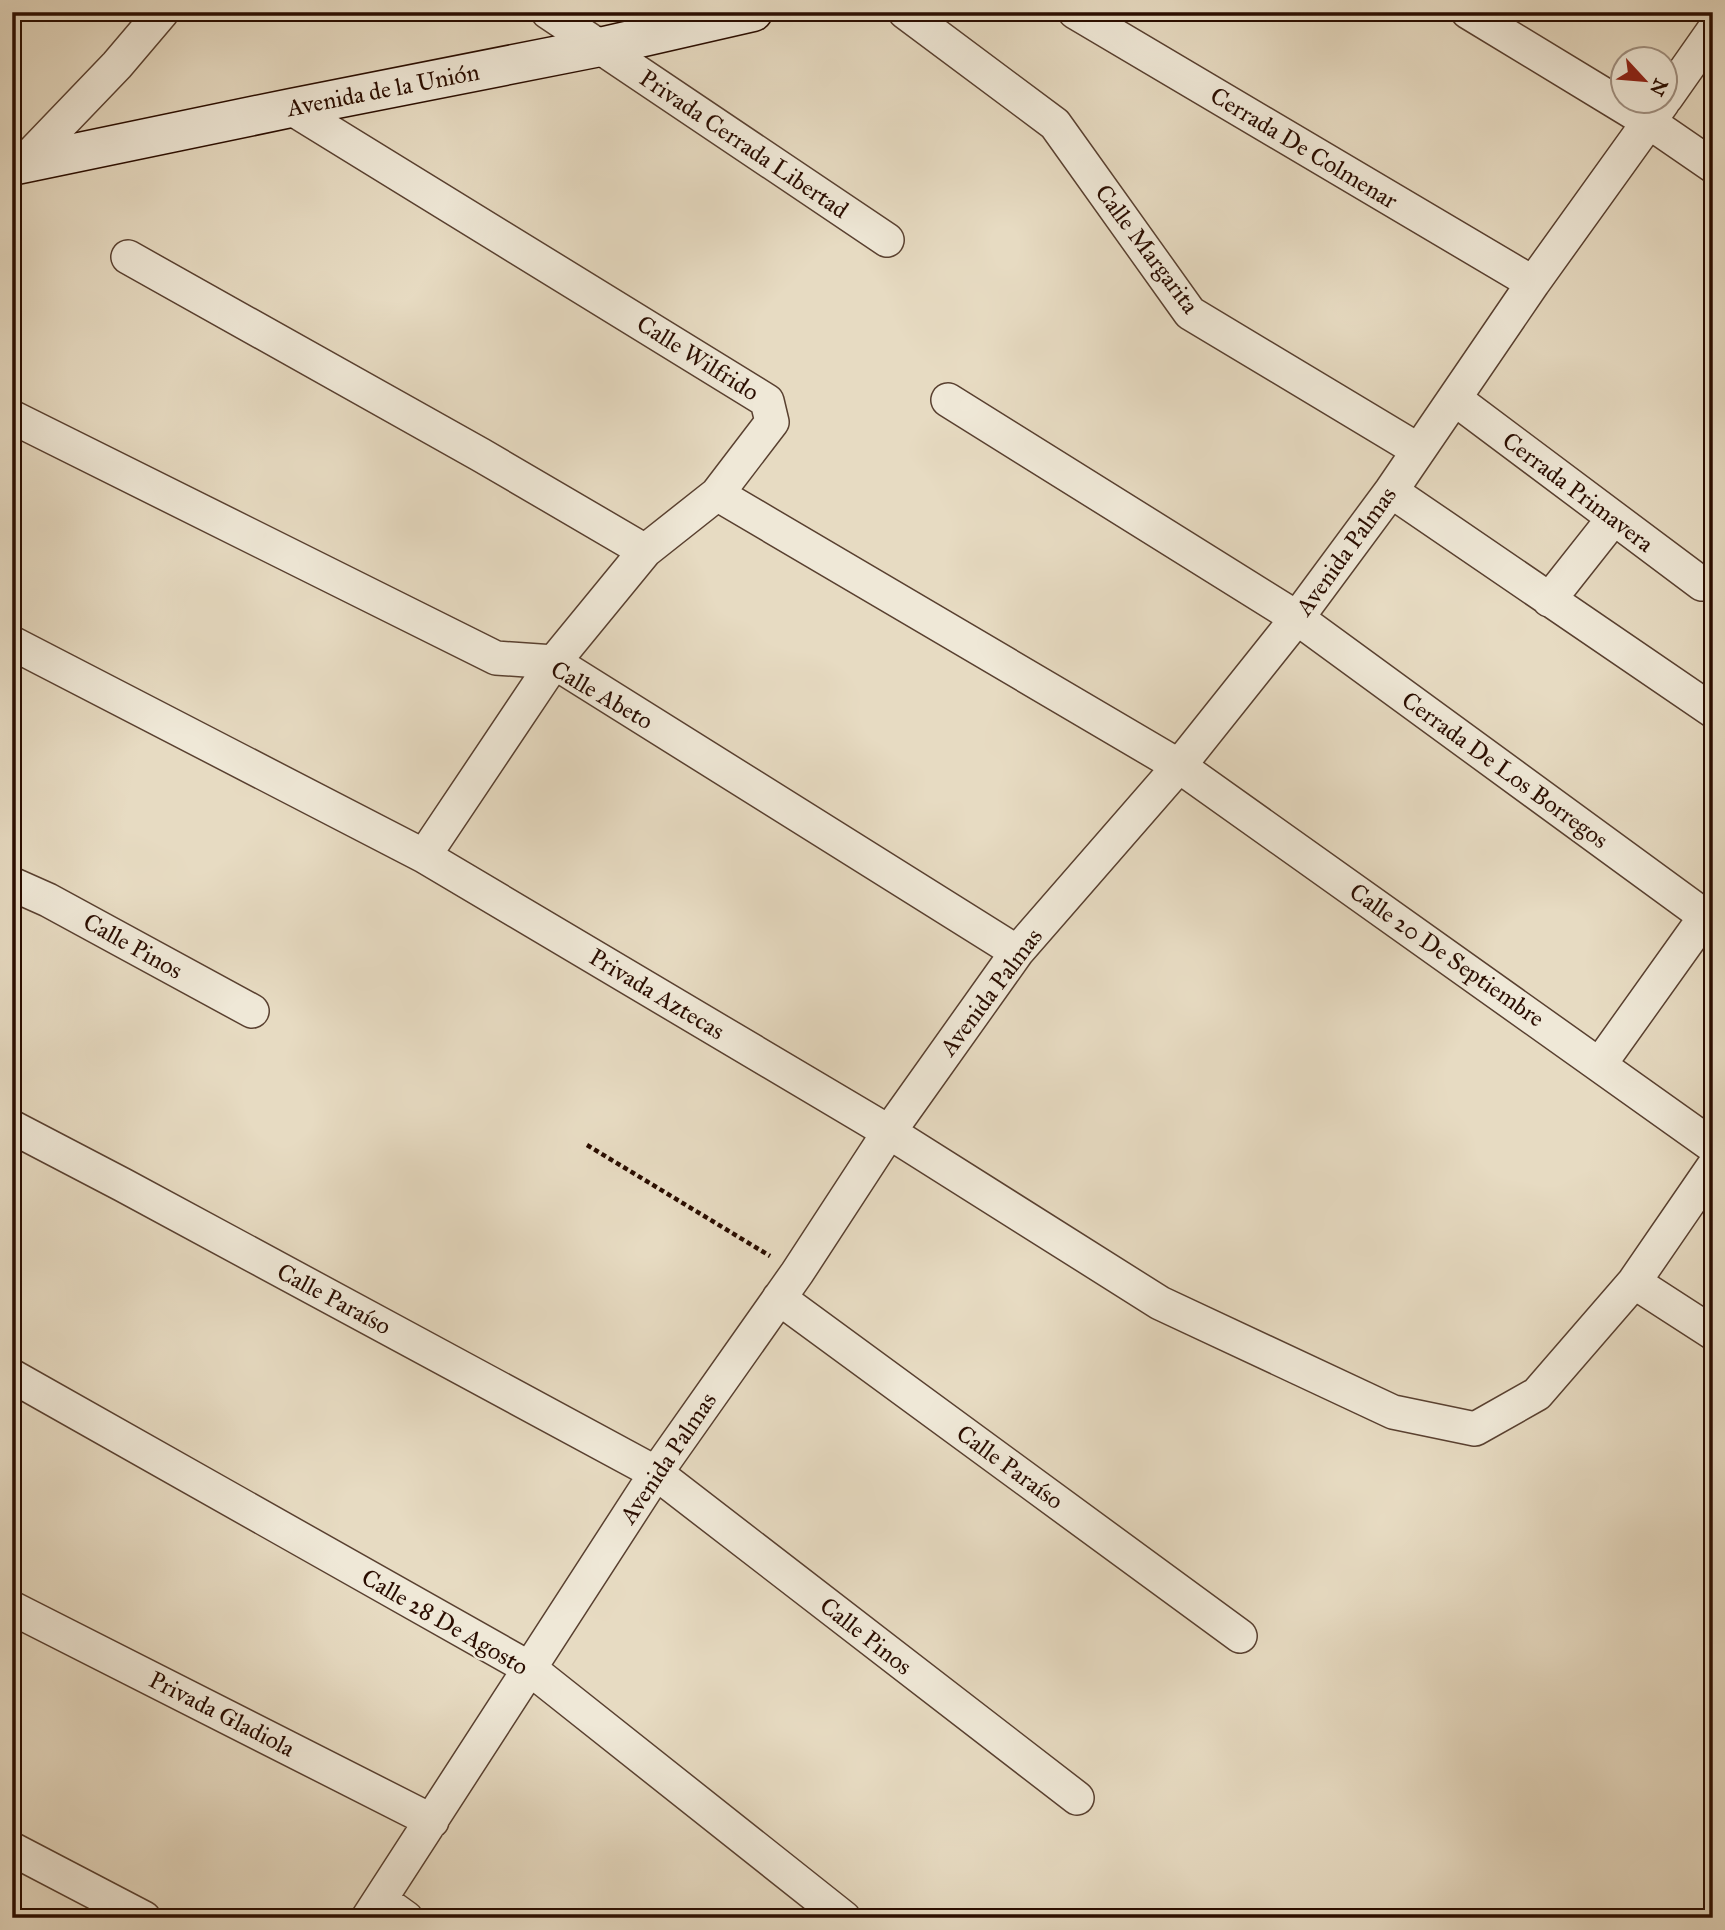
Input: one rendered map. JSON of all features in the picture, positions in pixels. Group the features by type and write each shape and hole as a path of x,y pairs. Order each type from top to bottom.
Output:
{"main road":[{"name":"Avenida de la Unión","path":"17,165 600,47 752,12"}],"street":[{"path":"17,165 117,65 162,12"},
{"name":"Privada Cerrada Libertad","path":"548,12 887,240"},
{"name":"Calle Margarita","path":"905,12 1055,124 1190,313 1418,450"},
{"name":"Cerrada De Colmenar","path":"1075,12 1533,283"},
{"path":"1468,12 1610,83"},
{"name":"Avenida Palmas","path":"1680,77 1713,31"},
{"name":"Calle Wilfrido","path":"291,108 767,401 772,422 717,494"},
{"name":"Avenida Palmas","path":"385,1912 432,1821 656,1473 1017,952 1179,766 1297,618 1391,491 1533,283 1653,116"},
{"path":"1667,116 1713,166"},
{"path":"128,257 481,455 645,551"},
{"name":"Cerrada De Los Borregos","path":"948,400 1297,618 1709,919"},
{"name":"Cerrada Primavera","path":"1455,400 1702,584"},
{"name":"Calle Abeto","path":"12,417 496,658 554,662 1017,952"},
{"path":"1391,491 1713,711"},
{"path":"424,856 554,662 645,551 717,494 1179,766"},
{"path":"1549,600 1613,519"},
{"name":"Privada Aztecas","path":"12,642 424,856 890,1132 1160,1303 1393,1412 1475,1429 1537,1394 1634,1282 1713,1167"},
{"name":"Calle 20 De Septiembre","path":"1179,766 1713,1146"},
{"name":"Calle Pinos","path":"12,884 48,900 252,1012"},
{"path":"1600,1064 1709,919"},
{"name":"Calle Paraíso","path":"12,1127 656,1473"},
{"path":"1634,1282 1713,1333"},
{"name":"Calle Paraíso","path":"788,1286 1240,1636"},
{"name":"Calle 28 De Agosto","path":"12,1376 529,1668 844,1918"},
{"name":"Calle Pinos","path":"656,1473 1077,1798"},
{"name":"Privada Gladiola","path":"12,1608 432,1821"},
{"path":"12,1849 144,1918"}],"path":[{"path":"587,1145 788,1286"}]}
